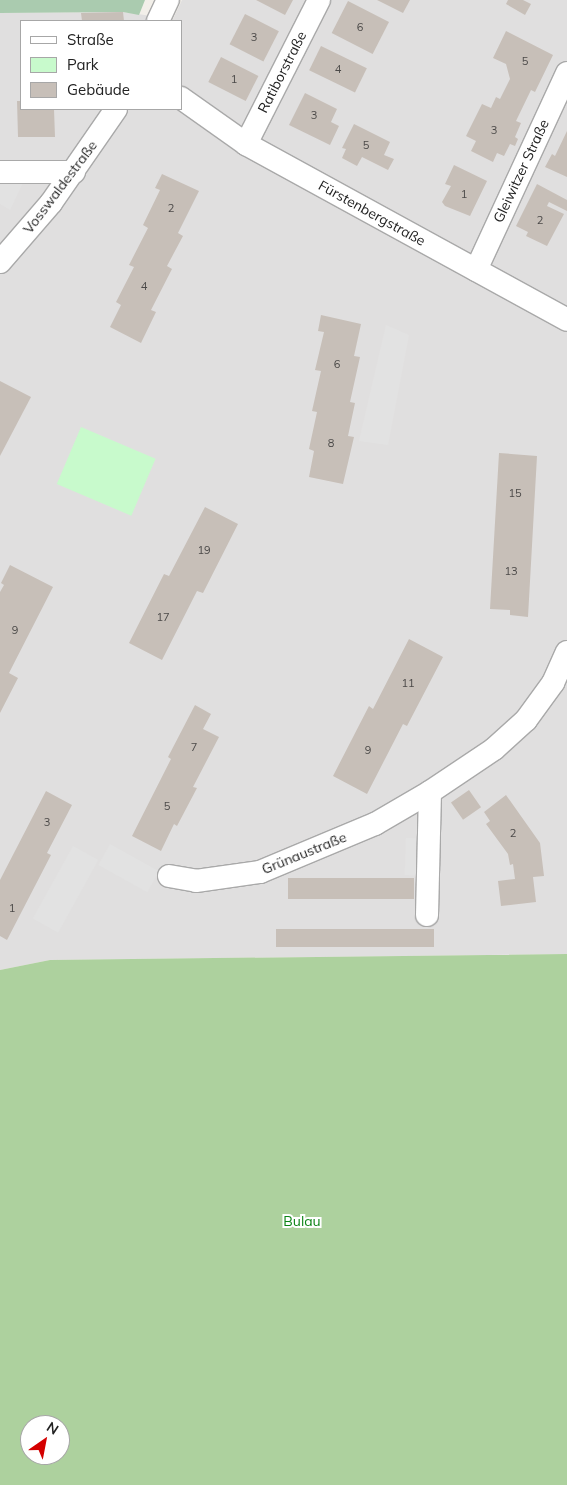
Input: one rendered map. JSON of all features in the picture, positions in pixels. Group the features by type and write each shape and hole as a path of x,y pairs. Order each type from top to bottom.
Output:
{"street":[{"path":"158,20 168,0"},
{"name":"Ratiborstraße","path":"246,144 319,0"},
{"name":"Gleiwitzer Straße","path":"476,270 567,73"},
{"name":"Fürstenbergstraße","path":"182,99 246,144 567,320"},
{"name":"Vosswaldestraße","path":"0,262 74,172 115,110"},
{"path":"0,172 74,172"},
{"name":"Grünaustraße","path":"169,876 196,881 260,872 375,824 430,792 494,749 526,720 553,683 567,652"},
{"path":"427,915 430,792"}],"shaded area":[{"path":"182,0 567,0 567,954 50,960 0,970 0,13 123,12 173,19"},
{"path":"0,172 28,172 10,210 0,204"},
{"path":"386,325 409,335 388,445 359,441"},
{"path":"406,838 429,839 428,876 405,875"},
{"path":"110,844 159,871 147,892 98,865"},
{"path":"73,846 98,860 58,933 33,919"}],"green space":[{"path":"0,0 145,0 139,15 123,12 0,13"},
{"path":"81,427 156,459 131,516 57,484"},
{"name":"Bulau","path":"567,954 567,1485 0,1485 0,970 50,960"}],"building":[{"path":"256,0 293,0 285,15"},
{"path":"377,0 410,0 403,13"},
{"path":"508,0 523,0 531,4 525,15 506,4"},
{"path":"348,1 389,22 373,54 332,33"},
{"path":"123,12 124,20 82,20 81,13"},
{"path":"245,14 279,31 263,62 230,44"},
{"path":"506,31 553,55 535,92 531,90 516,121 521,123 515,137 518,139 515,146 510,144 504,156 497,153 493,162 471,151 476,141 466,136 482,104 491,108 496,97 500,99 510,79 506,64 493,58"},
{"path":"321,46 367,68 355,93 309,70"},
{"path":"221,57 258,76 246,101 208,82"},
{"path":"305,93 337,109 331,122 339,126 330,145 289,125"},
{"path":"17,101 20,101 20,110 54,110 55,137 18,137"},
{"path":"354,124 390,142 384,155 394,159 388,170 362,157 357,166 342,158 346,149 342,148"},
{"path":"567,131 567,177 545,167 552,154 555,156"},
{"path":"454,165 487,181 470,216 445,206 442,202 451,186 445,184"},
{"path":"162,174 199,191 178,233 183,236 167,266 172,269 151,310 156,312 141,343 110,327 121,305 116,302 134,267 129,265 148,228 143,225 160,190 155,188"},
{"path":"537,184 567,200 567,211 549,202 547,206 564,214 547,246 526,236 528,232 516,226"},
{"path":"321,315 361,324 354,356 360,357 350,402 355,403 348,436 354,437 343,484 309,477 314,451 309,449 317,412 312,411 321,371 315,370 324,332 318,331"},
{"path":"0,381 31,397 0,456"},
{"path":"499,453 537,456 528,617 510,615 510,610 490,609"},
{"path":"205,507 238,524 203,593 197,591 162,660 129,643 164,574 169,576"},
{"path":"10,565 53,587 9,673 18,678 0,713 0,592 4,585 1,583"},
{"path":"409,639 443,657 407,726 403,724 367,794 333,776 369,706 373,709"},
{"path":"195,705 211,714 203,729 219,737 193,787 197,788 177,826 174,824 161,851 132,836 171,759 168,757"},
{"path":"469,790 481,807 463,820 451,803"},
{"path":"46,791 72,805 47,853 51,855 7,940 0,936 0,880"},
{"path":"506,795 540,843 544,876 533,877 536,902 501,906 498,881 515,879 513,864 510,865 508,854 486,824 490,821 484,812"},
{"path":"288,878 414,878 414,899 288,899"},
{"path":"276,929 434,929 434,947 276,947"}]}
